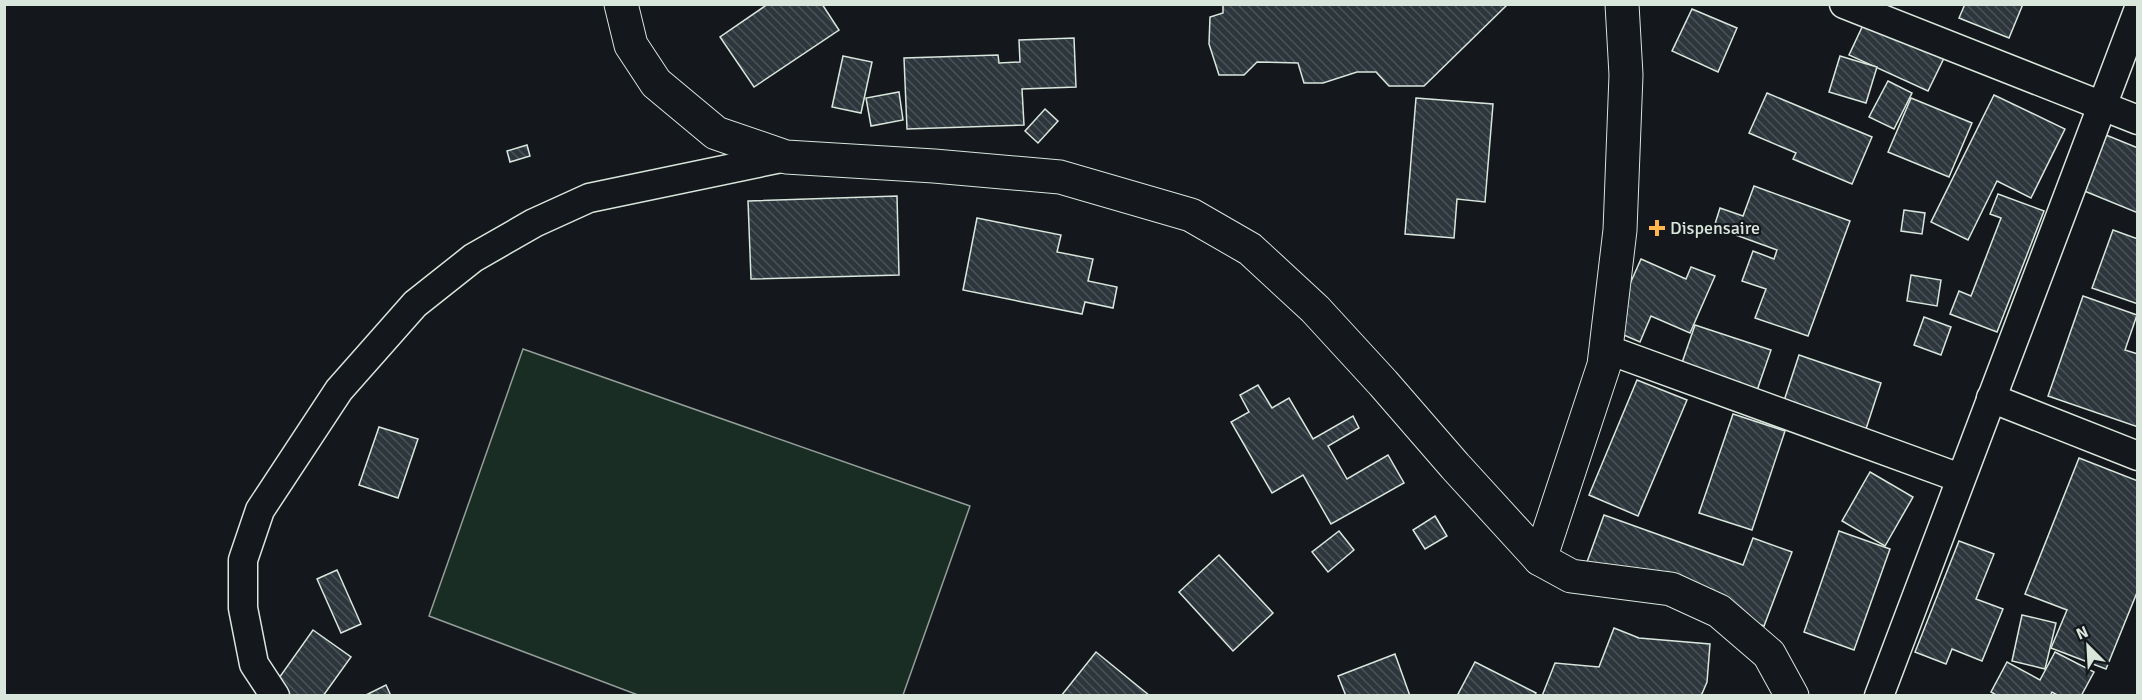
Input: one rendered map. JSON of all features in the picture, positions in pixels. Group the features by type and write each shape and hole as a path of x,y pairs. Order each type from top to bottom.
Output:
{"main road":[{"path":"621,4 631,45 656,83 716,133 786,157 1060,177 1191,215 1250,249 1315,309 1540,559 1571,576 1671,589 1719,611 1768,654 1792,696"},
{"path":"1540,559 1604,365 1620,230 1626,75 1622,4"}],"street":[{"path":"1844,4 2138,120"},
{"path":"1879,696 2138,11"},
{"path":"275,696 254,664 243,608 243,560 260,510 339,390 415,304 473,258 534,223 589,198 786,157"},
{"path":"1606,349 1960,478"},
{"path":"1991,398 2138,456"}],"green space":[{"path":"523,349 970,506 903,695 638,695 429,616"}],"building":[{"path":"768,4 822,4 839,30 754,87 720,37"},
{"path":"1223,4 1508,4 1424,86 1389,86 1376,72 1357,72 1323,83 1304,83 1298,63 1257,62 1244,75 1219,75 1209,44 1210,17 1223,13"},
{"path":"1965,4 2023,4 2009,38 1959,18"},
{"path":"1692,9 1737,28 1718,72 1672,51"},
{"path":"1864,23 1944,58 1928,91 1849,55"},
{"path":"1074,38 1076,87 1022,89 1024,125 907,129 904,58 998,55 999,63 1020,62 1019,40"},
{"path":"843,56 872,62 861,113 832,107"},
{"path":"1840,56 1877,67 1866,103 1829,92"},
{"path":"1888,81 1912,93 1894,129 1869,117"},
{"path":"899,92 903,120 871,126 866,98"},
{"path":"1767,93 1872,137 1852,184 1793,159 1796,153 1749,133"},
{"path":"1994,95 2065,129 2031,198 1997,181 1968,240 1931,222"},
{"path":"1416,98 1493,104 1485,202 1457,199 1454,238 1405,234"},
{"path":"1911,98 1972,123 1949,177 1888,152"},
{"path":"1045,109 1058,121 1038,143 1025,131"},
{"path":"2106,135 2138,148 2138,213 2082,190"},
{"path":"527,145 530,156 510,162 507,151"},
{"path":"1754,186 1850,221 1808,336 1755,318 1766,289 1742,281 1753,251 1774,259 1777,250 1714,227 1720,208 1743,216"},
{"path":"1998,194 2044,211 1997,332 1950,314 1959,291 1971,296 2001,218 1990,214"},
{"path":"897,196 899,275 751,279 748,201"},
{"path":"1904,210 1925,213 1922,234 1901,231"},
{"path":"977,218 1061,235 1057,252 1093,259 1088,281 1117,287 1113,308 1085,302 1082,314 963,290"},
{"path":"2113,230 2138,239 2138,304 2092,288"},
{"path":"1641,259 1686,279 1691,267 1715,276 1690,333 1651,316 1640,342 1610,329"},
{"path":"1911,275 1941,280 1937,306 1907,301"},
{"path":"2083,296 2137,315 2125,350 2138,354 2138,427 2048,396"},
{"path":"1924,317 1951,327 1941,355 1914,345"},
{"path":"1695,325 1771,350 1752,405 1676,380"},
{"path":"1799,355 1881,383 1865,432 1780,413"},
{"path":"1637,380 1687,400 1638,516 1589,495"},
{"path":"1258,385 1272,408 1289,398 1313,439 1353,416 1359,428 1328,446 1347,479 1388,455 1404,483 1331,524 1303,475 1272,493 1231,422 1249,412 1240,395"},
{"path":"1733,414 1785,431 1752,530 1699,513"},
{"path":"379,427 418,439 398,498 359,485"},
{"path":"2079,458 2138,481 2138,590 2106,669 2051,648 2067,610 2025,594"},
{"path":"1870,472 1913,497 1885,546 1842,521"},
{"path":"1604,515 1743,565 1753,538 1792,552 1764,626 1587,562"},
{"path":"1435,516 1447,536 1425,549 1413,530"},
{"path":"1339,531 1354,550 1328,572 1312,552"},
{"path":"1839,531 1890,549 1854,650 1804,632"},
{"path":"1959,541 1994,554 1976,599 2003,609 1982,661 1952,649 1946,664 1915,652"},
{"path":"1219,555 1273,613 1233,651 1179,592"},
{"path":"337,570 361,624 341,633 317,579"},
{"path":"2022,615 2056,623 2045,669 2012,661"},
{"path":"1614,628 1639,638 1710,644 1707,682 1701,696 1542,696 1555,663 1599,667"},
{"path":"313,630 351,657 323,696 289,696 274,685"},
{"path":"1096,652 1150,696 1061,696"},
{"path":"2055,652 2094,672 2081,696 2059,696 2052,692 2050,696 1998,696 1991,692 2007,662 2040,680"},
{"path":"1395,654 1410,696 1346,696 1338,676"},
{"path":"1475,662 1536,693 1535,696 1457,696"},
{"path":"386,685 391,696 364,696"}],"place":[{"name":"Dispensaire","path":"1657,228"}]}
